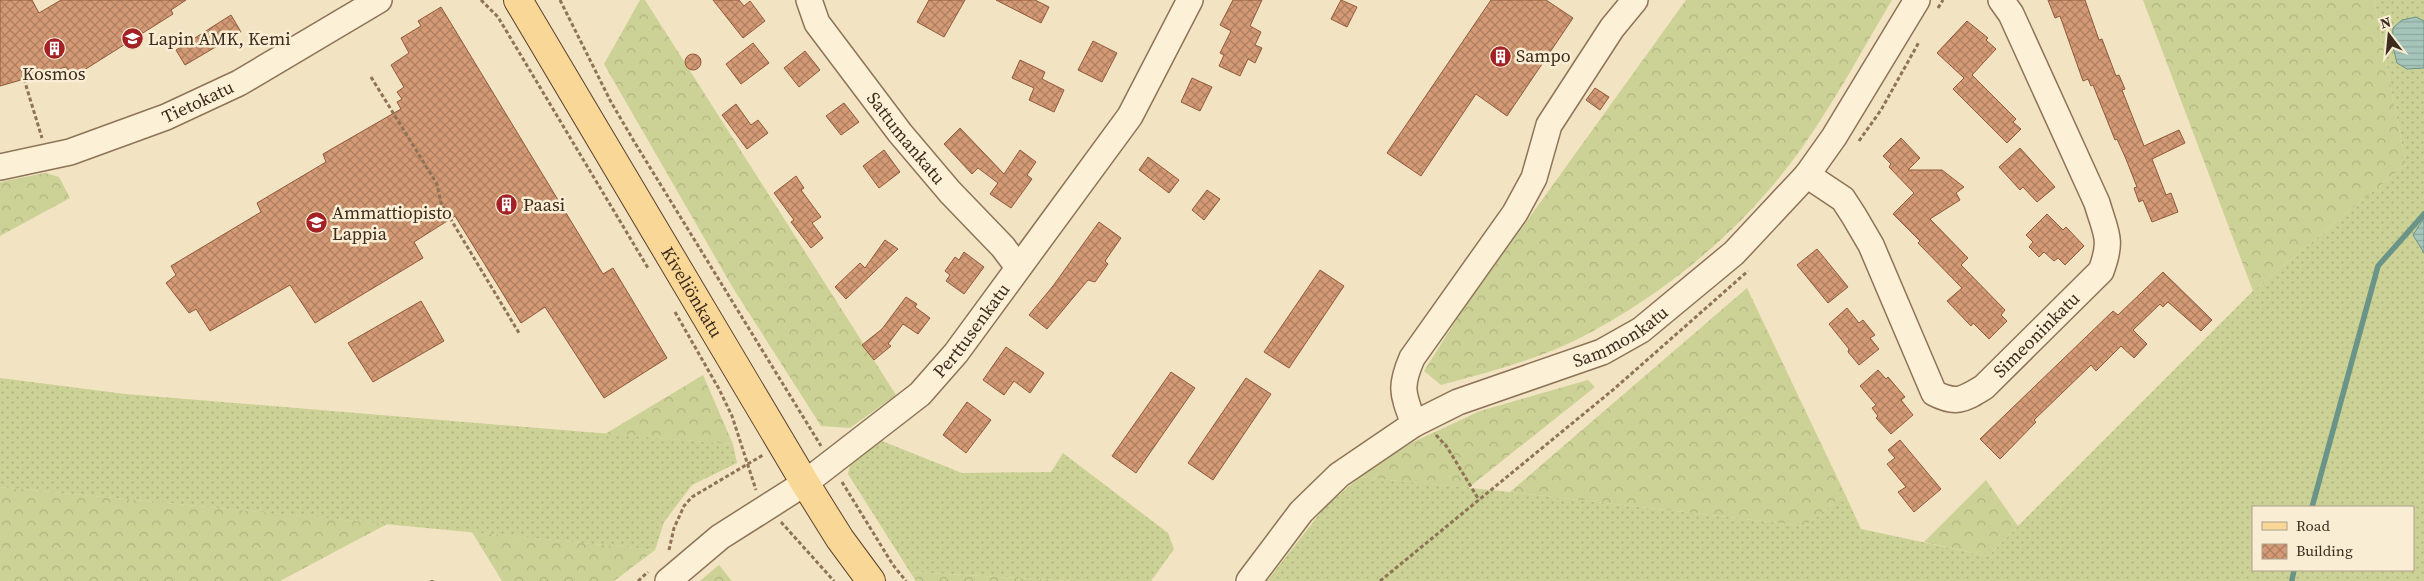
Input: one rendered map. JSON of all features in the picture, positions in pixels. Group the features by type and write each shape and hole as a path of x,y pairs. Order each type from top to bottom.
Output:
{"main road":[{"name":"Kiveliönkatu","path":"518,0 651,220 805,483 840,539 871,581"}],"street":[{"name":"Tietokatu","path":"0,167 70,152 166,117 239,82 379,0"},
{"name":"Sattumankatu","path":"809,0 817,23 900,132 950,192 1003,247 1018,267"},
{"name":"Perttusenkatu","path":"660,574 805,483 920,394 956,353 1130,116 1190,0"},
{"path":"1418,422 1404,396 1403,379 1412,358 1515,213 1534,178 1550,125 1612,28 1635,0"},
{"name":"Sammonkatu","path":"1249,581 1301,512 1339,475 1418,422 1458,402 1602,352 1641,330 1734,254 1808,175 1834,137 1917,0"},
{"name":"Simeoninkatu","path":"1808,175 1843,199 1871,245 1934,393 1948,401 1963,400 1984,387 2102,271 2108,252 2108,235 2097,203 2014,19 2001,0"}],"path":[{"path":"481,0 498,17 650,271"},
{"path":"560,0 611,102 818,442"},
{"path":"371,77 437,184 441,203 519,334"},
{"path":"24,79 44,145"},
{"path":"670,304 719,389 732,416 756,490"},
{"path":"1418,422 1446,447 1479,500"},
{"path":"667,555 671,547 674,528 684,506 708,486 765,454"},
{"path":"840,478 893,565 906,581"},
{"path":"785,526 834,581"},
{"path":"638,581 660,574"}],"green space":[{"path":"640,0 645,0 896,395 850,428 821,426 733,288 604,64"},
{"path":"1686,0 1892,0 1832,103 1788,167 1763,197 1708,251 1646,299 1580,338 1494,371 1441,385 1424,371 1460,314"},
{"path":"2143,0 2374,0 2406,164 2253,291"},
{"path":"2374,0 2424,0 2424,581 1267,581 1325,507 1360,477 1510,492 1805,526 1845,494 1861,529 1988,556 2253,291 2406,164"},
{"path":"45,173 59,177 70,198 0,236 0,182"},
{"path":"1747,288 1845,494 1805,526 1510,492"},
{"path":"703,375 733,444 605,434"},
{"path":"0,378 125,394 733,444 737,463 692,485 664,522 655,550 0,487"},
{"path":"1588,380 1595,387 1468,488 1360,477 1411,443 1480,411"},
{"path":"882,441 962,473 1051,472 1063,453 1168,533 1174,549 1151,581 1072,581 910,572 848,474 851,461"},
{"path":"1986,480 2018,526 1988,556 1924,542"},
{"path":"0,487 387,524 280,581 0,581"},
{"path":"472,532 655,550 614,581 502,581"},
{"path":"719,565 732,581 700,581"},
{"path":"910,572 1072,581 916,581"}],"water":[{"path":"2416,17 2424,21 2424,68 2407,69 2397,63 2392,43 2393,28 2402,20"},
{"path":"2424,218 2424,253 2413,235"}],"building":[{"name":"Kosmos","path":"0,0 32,0 39,13 61,0 186,0 171,10 173,14 73,77 66,67 0,86"},
{"path":"713,0 739,0 744,6 750,1 765,21 743,38"},
{"path":"929,0 965,0 944,37 917,22"},
{"path":"996,0 1035,0 1049,7 1041,23"},
{"path":"1233,0 1262,0 1250,26 1261,32 1255,45 1262,48 1255,63 1248,59 1240,76 1219,66 1224,55 1220,53 1231,31 1220,25"},
{"path":"1341,0 1357,7 1347,27 1331,19"},
{"name":"Sampo","path":"1491,0 1546,0 1573,18 1507,116 1476,94 1421,176 1387,153"},
{"path":"2048,0 2085,0 2099,40 2102,39 2116,76 2119,75 2125,89 2122,90 2144,146 2179,130 2185,143 2152,159 2166,195 2171,193 2178,212 2152,222 2143,200 2139,202 2134,188 2137,187 2126,159 2117,139 2115,140 2093,85 2091,86 2088,79 2083,81 2060,16 2055,18"},
{"path":"441,7 603,274 613,268 667,358 604,398 545,307 521,323 455,216 414,242 423,258 315,323 290,285 210,331 196,309 189,313 166,283 176,275 171,266 261,212 257,203 326,162 323,154 401,109 397,102 402,99 397,92 404,87 391,65 409,53 401,38 421,26 418,21"},
{"path":"231,15 241,32 185,65 176,50"},
{"path":"1967,21 1988,38 1986,40 1996,49 1972,75 2016,119 2013,122 2021,129 2007,143 1953,89 1964,78 1937,53"},
{"path":"1093,41 1117,53 1102,82 1078,70"},
{"path":"753,43 769,63 741,84 726,64"},
{"path":"805,51 820,70 799,87 784,68"},
{"path":"693,54 699,56 701,62 699,68 693,70 687,68 685,62 687,56"},
{"path":"1020,60 1045,72 1042,79 1064,90 1054,112 1029,100 1034,88 1012,78"},
{"path":"1192,78 1212,87 1200,111 1181,102"},
{"path":"1595,88 1609,97 1600,110 1586,100"},
{"path":"844,103 859,122 841,135 826,116"},
{"path":"736,104 751,125 758,120 768,133 747,149 722,115"},
{"path":"960,128 1004,174 1020,150 1036,162 1027,175 1032,179 1011,208 990,194 998,183 978,168 972,174 944,144"},
{"path":"1901,138 1920,158 1908,170 1942,170 1964,187 1956,193 1960,200 1930,219 1968,258 1961,265 2005,310 2001,315 2007,321 1989,339 1973,323 1971,326 1947,301 1962,288 1893,214 1914,193 1889,167 1891,164 1883,156"},
{"path":"2020,148 2055,187 2037,202 2023,187 2020,190 1999,167"},
{"path":"884,150 900,172 879,188 863,166"},
{"path":"1148,157 1179,180 1169,193 1139,170"},
{"path":"796,176 804,188 801,190 821,217 812,223 823,238 811,248 791,222 794,220 774,193"},
{"path":"1207,190 1220,199 1204,220 1192,210"},
{"path":"2047,214 2063,230 2066,227 2084,246 2065,265 2058,258 2054,261 2044,252 2039,257 2029,247 2033,242 2026,235"},
{"path":"1099,222 1121,238 1105,261 1108,264 1095,282 1088,280 1047,329 1029,315 1053,286"},
{"path":"885,240 898,249 846,299 835,287 860,263 865,268"},
{"path":"1817,249 1848,287 1828,303 1797,265"},
{"path":"964,252 984,267 964,294 946,281 950,275 945,271 955,257 959,260"},
{"path":"1320,270 1344,286 1289,368 1264,352"},
{"path":"2163,272 2212,320 2201,331 2168,302 2163,307 2160,304 2133,330 2147,344 2134,358 2121,346 2096,371 2091,365 2034,420 2036,422 2000,459 1980,439 2113,311 2118,315"},
{"path":"906,297 917,304 915,307 930,318 918,334 903,324 888,344 891,346 874,360 862,345 882,329"},
{"path":"421,301 444,341 373,382 348,343"},
{"path":"1847,308 1859,323 1863,320 1875,335 1870,338 1879,349 1859,365 1829,324"},
{"path":"1006,347 1044,373 1030,393 1014,381 1004,395 983,380"},
{"path":"1878,370 1886,379 1888,377 1905,397 1901,400 1913,415 1891,434 1876,418 1878,416 1872,408 1876,405 1860,386"},
{"path":"1171,372 1195,388 1136,473 1112,456"},
{"path":"1246,378 1271,394 1213,480 1188,463"},
{"path":"967,402 991,420 966,453 943,435"},
{"path":"1900,440 1941,489 1914,512 1898,492 1906,487 1887,464 1895,458 1888,450"}],"waterway":[{"path":"2312,506 2378,266 2424,214"},
{"path":"2292,580 2294,571"}],"place":[{"name":"Lapin AMK, Kemi","path":"132,39"},
{"name":"Kosmos","path":"54,49"},
{"name":"Sampo","path":"1500,56"},
{"name":"Paasi","path":"507,205"},
{"name":"Ammattiopisto Lappia","path":"316,223"}]}
